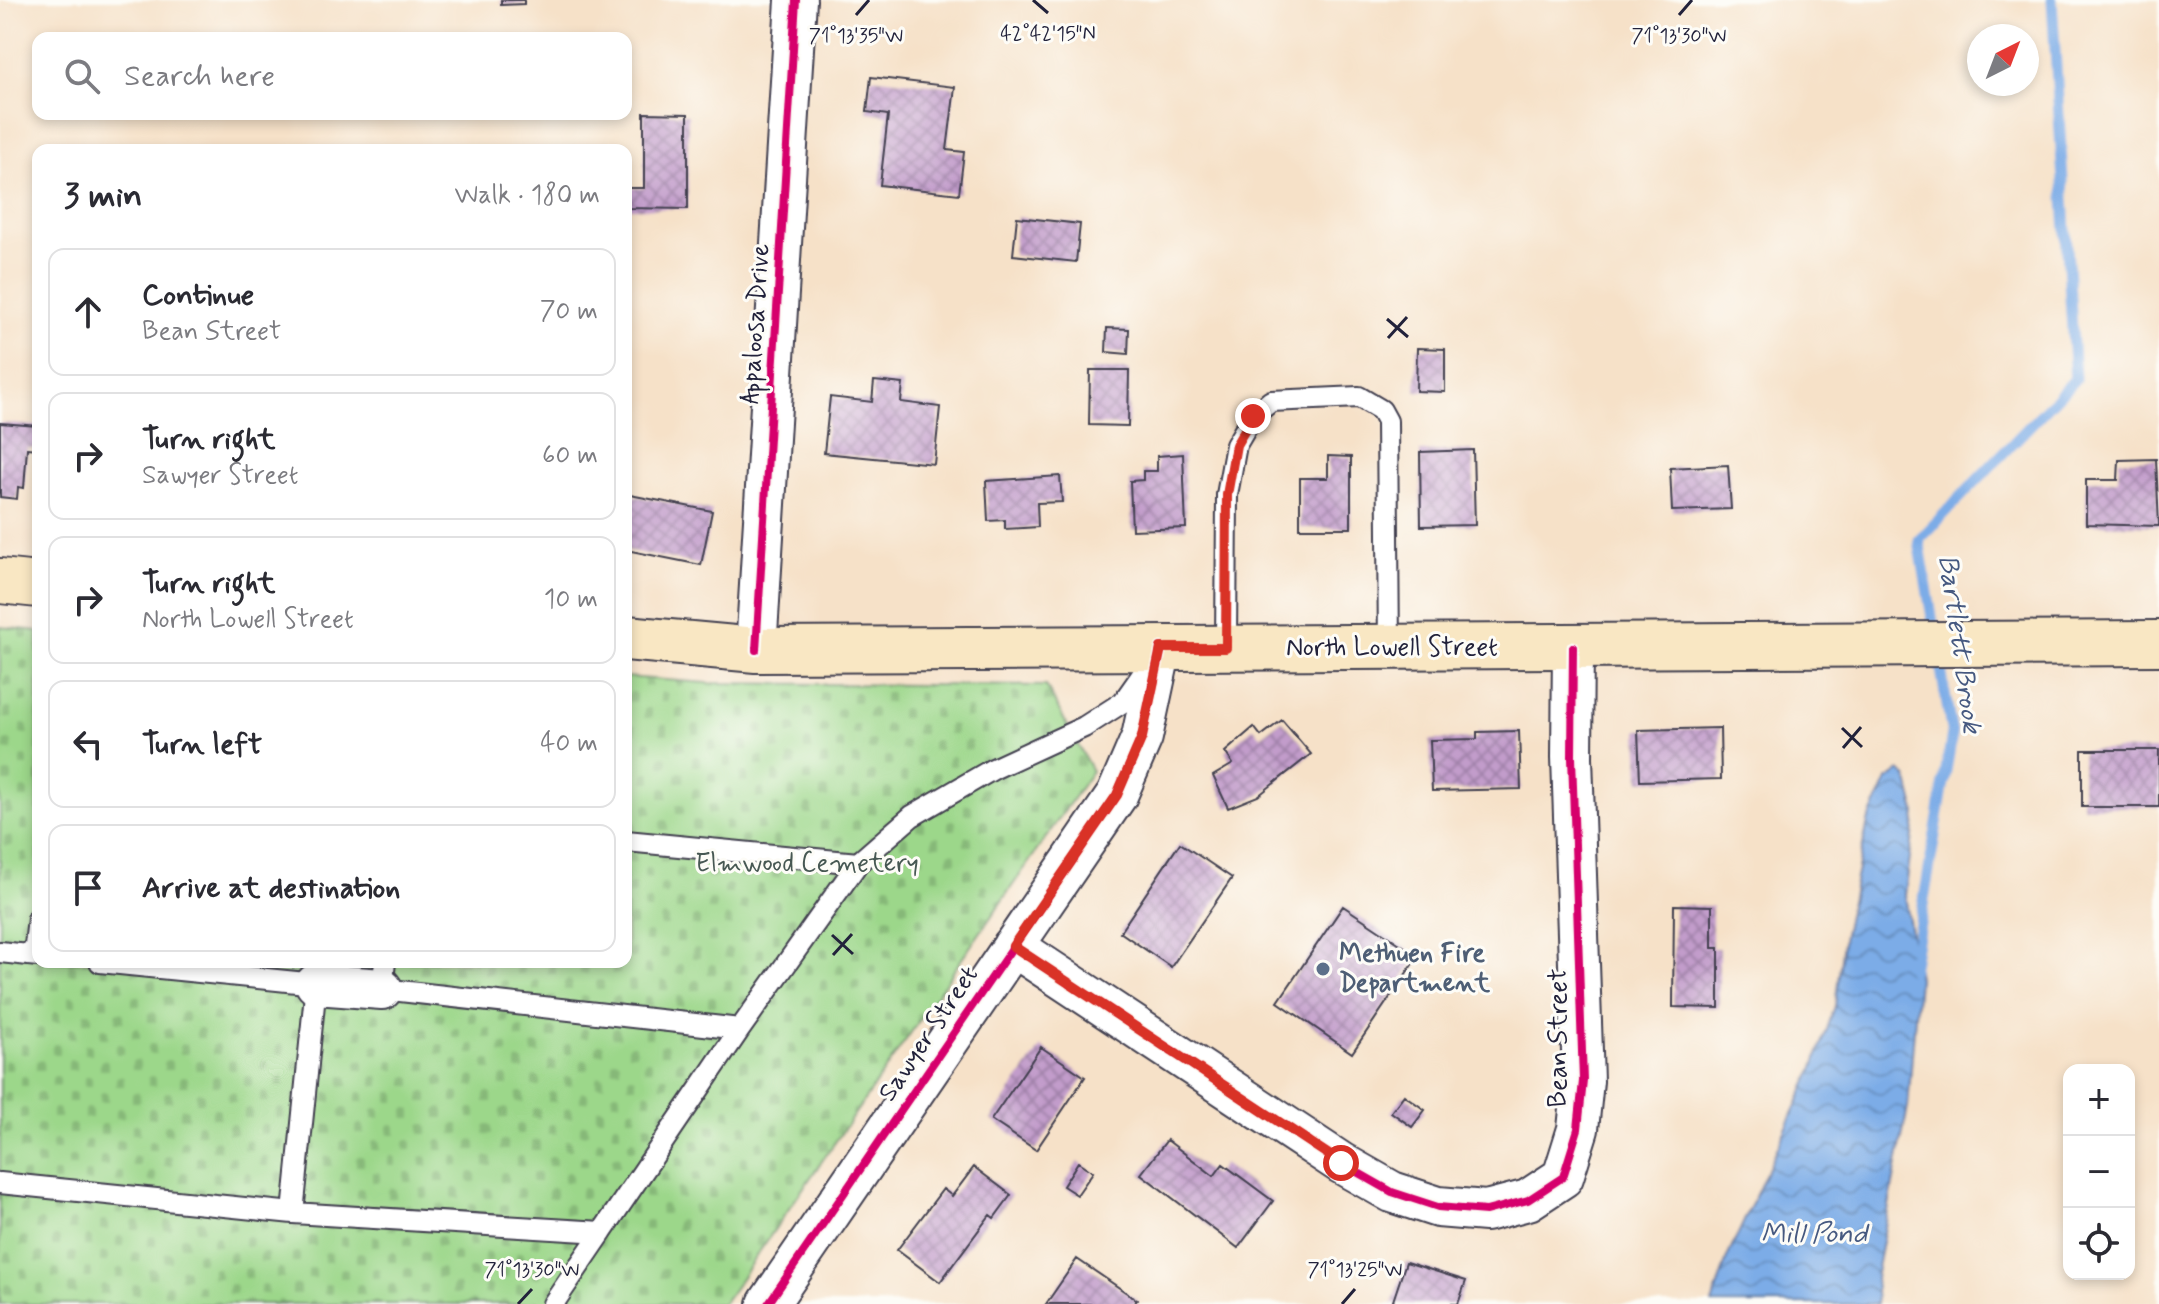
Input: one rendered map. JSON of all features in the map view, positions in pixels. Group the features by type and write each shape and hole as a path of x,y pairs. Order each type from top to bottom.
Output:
{"main road":[{"path":"0,581 32,584"},
{"name":"North Lowell Street","path":"632,639 756,650 2159,643"}],"street":[{"name":"Appaloosa Drive","path":"756,650 796,0"},
{"name":"Bean Street","path":"1013,946 1291,1131 1392,1192 1438,1207 1486,1211 1528,1200 1563,1177 1578,1129 1583,1081 1572,757 1573,647"},
{"name":"Sawyer Street","path":"768,1304 1117,795 1142,737 1161,648"},
{"path":"316,984 383,976"}],"lane":[{"path":"1226,648 1227,495 1236,445 1253,416 1271,401 1359,397 1381,410 1387,421 1389,648"},
{"path":"553,1304 740,1029 858,863 912,816 993,769 1084,727 1123,702 1161,648"},
{"path":"632,842 858,863"},
{"path":"0,952 32,956"},
{"path":"159,968 316,984 293,1213"},
{"path":"383,976 740,1029"},
{"path":"0,1183 293,1213 602,1232"}],"green space":[{"name":"Elmwood Cemetery","path":"0,627 32,630 32,968 632,968 632,677 707,683 1046,686 1092,771 723,1304 0,1304"}],"water":[{"name":"Mill Pond","path":"1900,771 1907,777 1916,813 1905,895 1918,978 1908,1107 1875,1278 1877,1304 1712,1304 1727,1258 1813,1070 1835,1006 1844,934 1868,822 1887,780"}],"building":[{"path":"501,0 524,0 524,4 501,5"},
{"path":"871,77 955,87 947,150 964,152 959,194 880,185 888,115 867,112"},
{"path":"644,113 688,114 688,209 632,208 632,188 644,188"},
{"path":"1017,217 1080,224 1076,262 1013,255"},
{"path":"1107,328 1129,329 1128,354 1106,352"},
{"path":"1417,348 1445,349 1445,392 1416,391"},
{"path":"1090,370 1129,370 1128,426 1089,425"},
{"path":"874,381 903,384 901,402 940,407 934,464 824,453 830,397 872,402"},
{"path":"0,423 32,426 32,448 27,448 24,488 18,487 17,499 0,497"},
{"path":"1473,450 1475,525 1421,526 1420,452"},
{"path":"1183,454 1186,528 1132,530 1130,481 1143,480 1143,471 1157,471 1157,456"},
{"path":"1328,456 1351,457 1351,528 1300,528 1300,478 1328,478"},
{"path":"2156,459 2159,526 2086,524 2086,480 2118,480 2119,460"},
{"path":"1728,465 1731,509 1672,511 1670,468"},
{"path":"1060,476 1062,502 1037,503 1038,527 1005,529 1005,520 988,521 986,481"},
{"path":"632,495 712,511 701,565 632,551"},
{"path":"1282,720 1311,754 1258,796 1228,808 1213,776 1233,764 1225,752 1254,727 1261,736"},
{"path":"1720,728 1721,779 1640,781 1638,730"},
{"path":"1519,731 1521,789 1432,791 1430,740 1477,739 1477,732"},
{"path":"2082,750 2159,750 2159,807 2082,807"},
{"path":"1180,843 1232,878 1171,967 1120,932"},
{"path":"1674,905 1712,906 1712,948 1719,948 1719,1008 1673,1007"},
{"path":"1343,906 1418,956 1352,1053 1278,1002"},
{"path":"1041,1047 1085,1077 1036,1150 991,1120"},
{"path":"1404,1095 1425,1110 1412,1127 1391,1112"},
{"path":"1167,1140 1214,1176 1223,1164 1273,1201 1238,1248 1141,1174"},
{"path":"1078,1162 1093,1172 1077,1195 1063,1186"},
{"path":"974,1167 1011,1195 994,1218 990,1215 940,1282 897,1250 943,1189 952,1196"},
{"path":"1077,1259 1137,1300 1134,1304 1046,1304"},
{"path":"1406,1262 1466,1281 1458,1304 1392,1304"}],"waterway":[{"name":"Bartlett Brook","path":"1935,635 1919,540 2075,379 2052,0"},
{"name":"Bartlett Brook","path":"1912,970 1952,735 1938,651"}],"cycle path":[{"path":"756,650 796,0"},
{"path":"1013,946 1341,1163 1392,1192 1438,1207 1486,1211 1528,1200 1563,1177 1578,1129 1583,1081 1572,757 1573,647"},
{"path":"768,1304 1117,795 1142,737 1161,648"}],"place":[{"name":"Methuen Fire Department","path":"1323,969"}],"route":[{"path":"1253,416 1236,445 1227,495 1226,648 1161,648 1142,737 1117,795 1013,946 1341,1163"}]}
